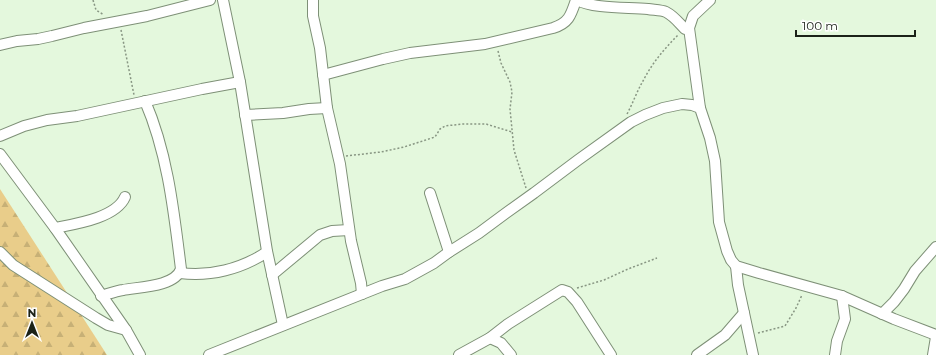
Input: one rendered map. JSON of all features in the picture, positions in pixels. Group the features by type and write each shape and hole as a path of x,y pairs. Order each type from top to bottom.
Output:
{"street":[{"path":"0,45 17,40 38,39 147,16 210,0"},
{"path":"223,0 240,82 267,252 283,325"},
{"path":"313,0 313,16 320,48 328,108 338,157 349,230 361,283 362,294"},
{"path":"323,75 410,53 496,42 562,25 568,19 576,0 598,5 626,4 666,12 685,28"},
{"path":"710,0 693,16 689,28 700,108 710,138 715,161 719,222 727,251 731,260 736,266 753,355"},
{"path":"0,136 24,126 47,120 76,116 240,82"},
{"path":"309,109 319,98 325,86"},
{"path":"140,102 152,117 169,180 181,269 180,273"},
{"path":"209,355 420,272 479,233 645,115 663,108 682,104 700,108"},
{"path":"245,114 283,113 328,108"},
{"path":"0,154 55,228 126,330 140,355"},
{"path":"430,193 449,252"},
{"path":"55,228 69,226 102,216 119,206 125,197"},
{"path":"272,275 298,255 320,235 332,231 349,230"},
{"path":"882,314 898,298 916,271 936,246"},
{"path":"0,252 13,265 96,318 108,325 126,330"},
{"path":"101,296 121,290 161,284 180,273 203,274 240,267 267,252"},
{"path":"736,266 842,296 936,336 933,355"},
{"path":"459,355 490,338 508,324 562,290 572,295 611,355"},
{"path":"835,355 837,341 845,319 842,296"},
{"path":"697,355 724,335 744,313"},
{"path":"490,338 500,343 511,355"}],"path":[{"path":"93,0 96,10 118,22 140,102"},
{"path":"622,130 626,117 643,81 665,48 685,28"},
{"path":"496,42 501,63 510,82 512,92 510,110 514,150 528,197"},
{"path":"338,157 382,152 404,147 435,137 440,129 445,126 486,124 512,132"},
{"path":"566,291 604,280 657,258"},
{"path":"749,335 785,326 796,308 806,286"}],"green space":[{"path":"0,189 107,355 0,355"}]}
